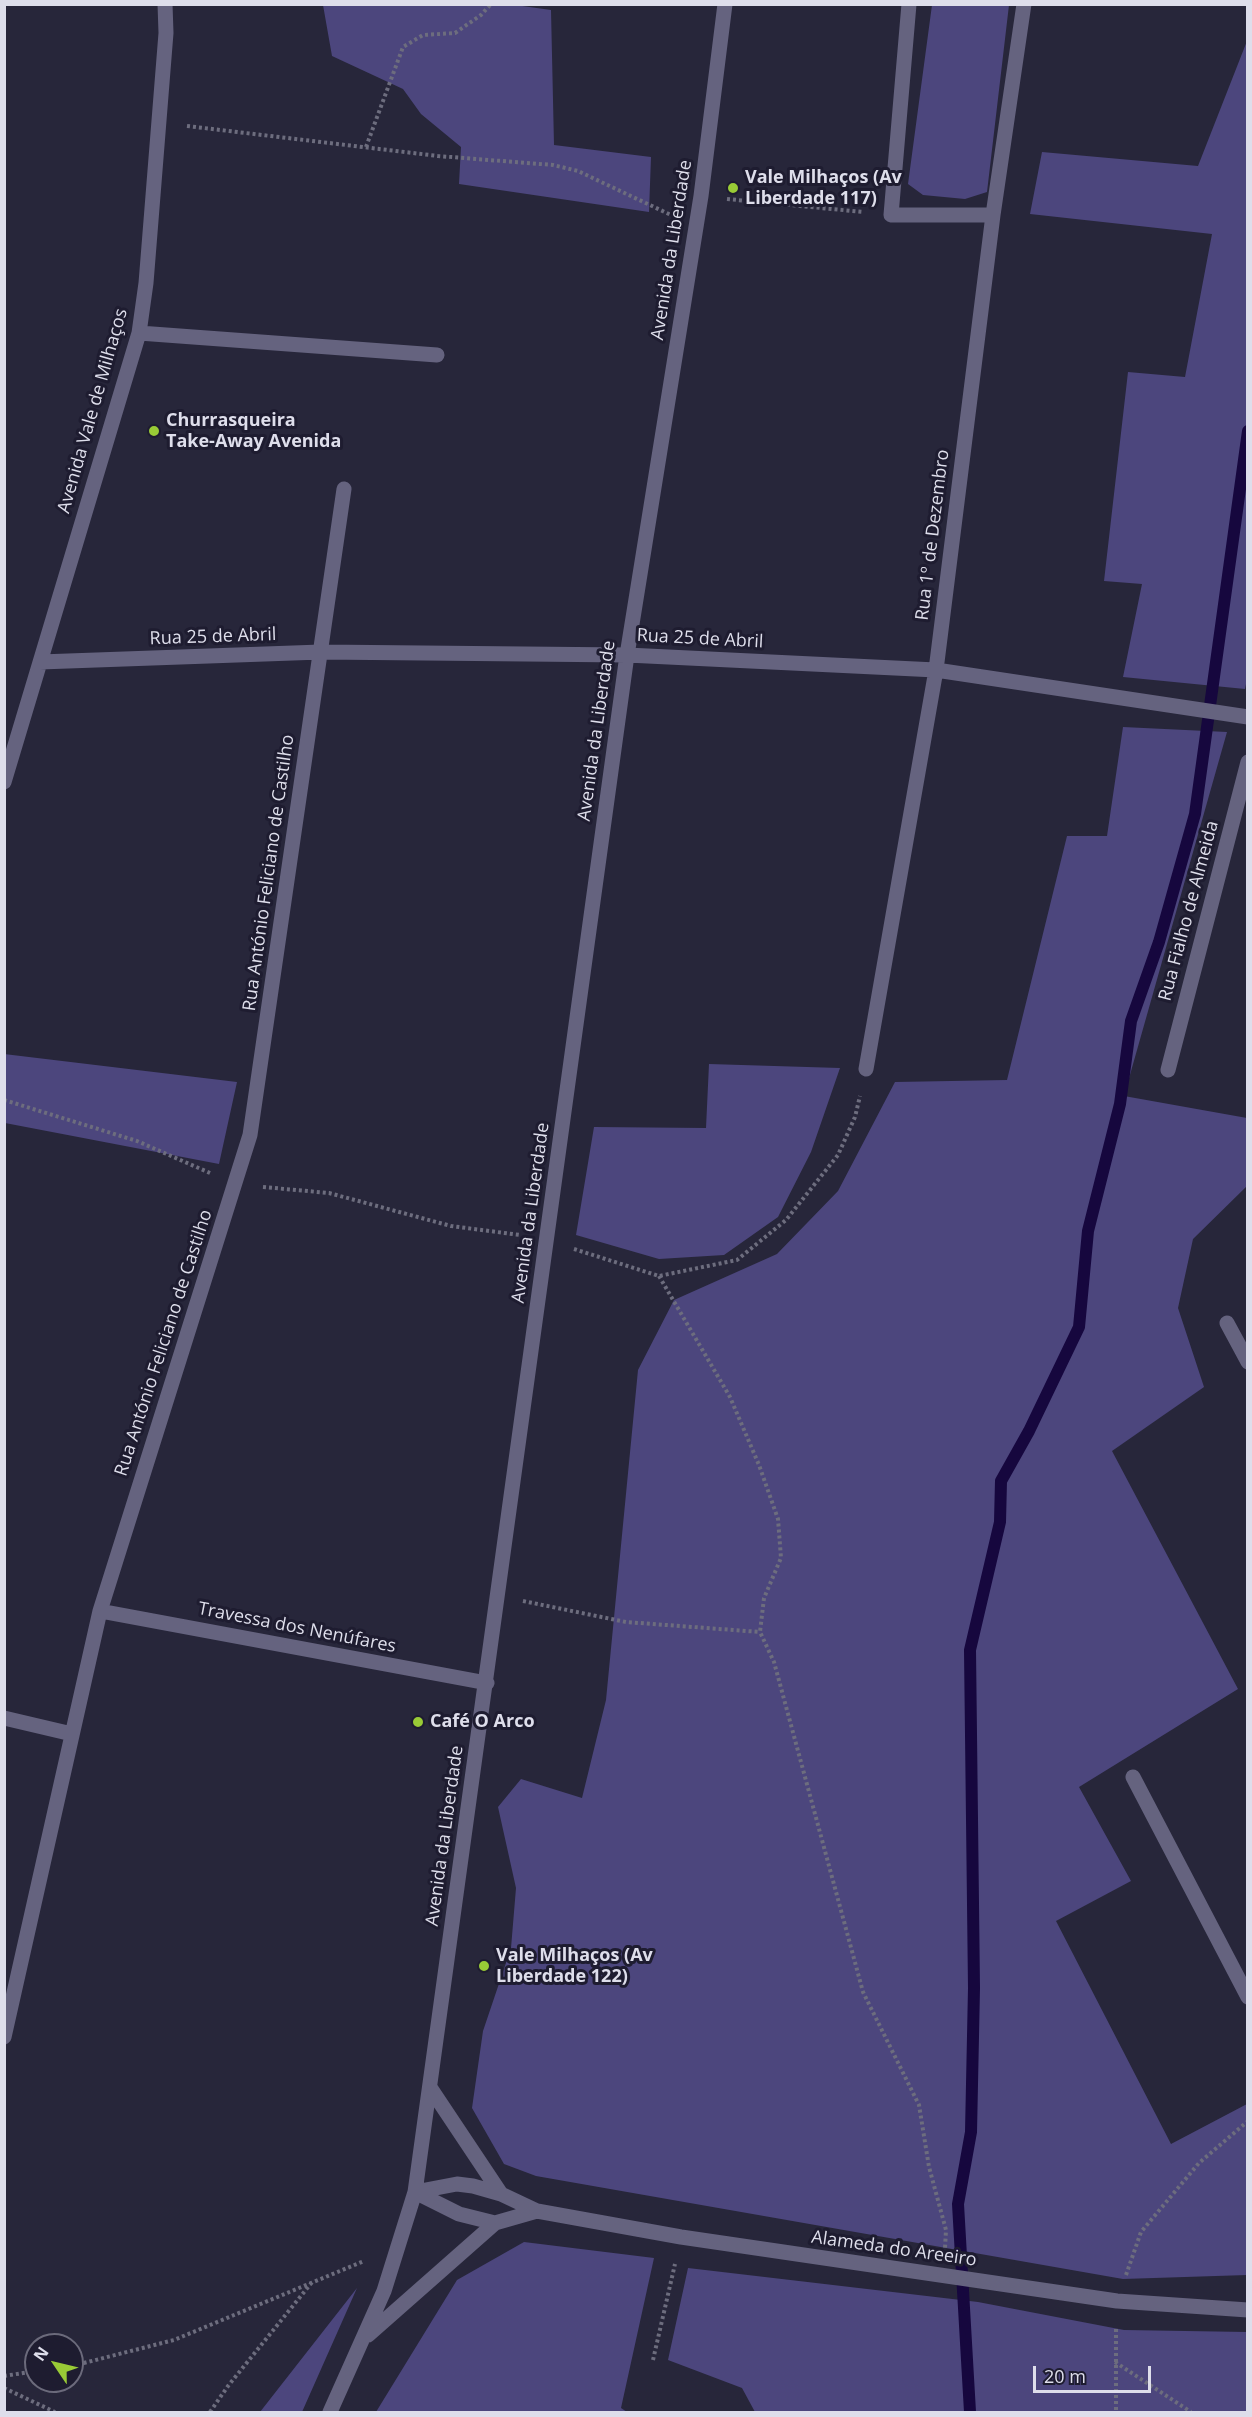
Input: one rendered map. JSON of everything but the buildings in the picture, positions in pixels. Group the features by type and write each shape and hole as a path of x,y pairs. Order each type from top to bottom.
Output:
{"street":[{"name":"Avenida Vale de Milhaços","path":"4,782 139,333 146,283 166,33 165,4"},
{"name":"Avenida da Liberdade","path":"330,2412 398,2253 415,2192 627,655 701,196 725,4"},
{"path":"909,4 891,214 993,215"},
{"name":"Rua 1º de Dezembro","path":"866,1069 936,670 993,215 1023,4"},
{"path":"139,333 437,355"},
{"name":"Rua António Feliciano de Castilho","path":"4,2037 100,1611 250,1135 345,489"},
{"name":"Rua 25 de Abril","path":"40,662 321,652 627,655 936,670 1248,717"},
{"name":"Rua Fialho de Almeida","path":"1168,1070 1248,762"},
{"path":"1227,1323 1248,1362"},
{"name":"Travessa dos Nenúfares","path":"100,1611 487,1683"},
{"path":"4,1718 72,1734"},
{"path":"1133,1778 1248,1997"},
{"path":"431,2089 501,2194"},
{"name":"Alameda do Areeiro","path":"415,2192 457,2184 473,2186 501,2194 537,2211 681,2237 1117,2301 1248,2310"},
{"name":"Alameda do Areeiro","path":"415,2192 459,2214 495,2223"},
{"name":"Alameda do Areeiro","path":"363,2339 495,2223 537,2211"}],"path":[{"path":"366,147 403,47 423,35 455,33 491,4"},
{"path":"158,122 366,147 553,165 578,171 696,227"},
{"path":"701,196 891,214"},
{"path":"4,1100 137,1141 234,1184 329,1193 450,1226 547,1239 611,1263 659,1276 737,1260 786,1220 838,1155 855,1118 866,1069"},
{"path":"659,1276 729,1397 759,1465 778,1519 782,1558 765,1598 760,1632 774,1662 863,1992 919,2105 929,2167 946,2229 944,2276"},
{"path":"499,1596 626,1622 760,1632"},
{"path":"1116,2412 1117,2301 1141,2232 1199,2163 1248,2121"},
{"path":"653,2360 681,2237"},
{"path":"84,2363 174,2340 372,2258 398,2253"},
{"path":"210,2412 228,2386 313,2281"},
{"path":"1115,2362 1191,2412"},
{"path":"4,2376 24,2373"},
{"path":"4,2388 55,2412"}],"shaded area":[{"path":"508,4 551,10 554,145 651,157 649,212 459,184 461,147 421,114 403,89 332,56 323,5"},
{"path":"932,5 1009,5 987,192 965,199 923,195 908,184"},
{"path":"1247,41 1248,674 1245,689 1123,677 1142,584 1104,581 1128,372 1185,377 1212,234 1030,214 1042,152 1198,166"},
{"path":"1123,727 1227,732 1124,1096 1247,1118 1247,1186 1193,1239 1178,1308 1204,1387 1112,1451 1238,1689 1079,1787 1131,1881 1056,1921 1171,2144 1247,2104 1247,2275 1123,2279 536,2176 504,2164 472,2108 483,2031 511,1948 516,1888 498,1807 521,1779 582,1798 606,1700 638,1370 674,1300 777,1254 838,1191 895,1082 1007,1080 1067,836 1107,836"},
{"path":"4,1054 237,1082 219,1164 5,1123"},
{"path":"709,1064 840,1068 811,1152 778,1217 724,1255 659,1259 576,1235 594,1127 706,1128"},
{"path":"524,2242 654,2258 621,2408 627,2412 376,2412 457,2280"},
{"path":"688,2268 978,2302 1124,2330 1247,2332 1247,2412 755,2412 742,2388 668,2360"},
{"path":"357,2288 302,2412 260,2412"}],"waterway":[{"path":"970,2412 958,2204 971,2132 974,1988 970,1650 1000,1522 1001,1481 1029,1431 1079,1327 1088,1231 1120,1104 1131,1021 1159,942 1195,814 1248,431"}],"place":[{"name":"Vale Milhaços (Av Liberdade 117)","path":"733,188"},
{"name":"Churrasqueira Take-Away Avenida","path":"154,431"},
{"name":"Café O Arco","path":"418,1722"},
{"name":"Vale Milhaços (Av Liberdade 122)","path":"484,1966"}]}
